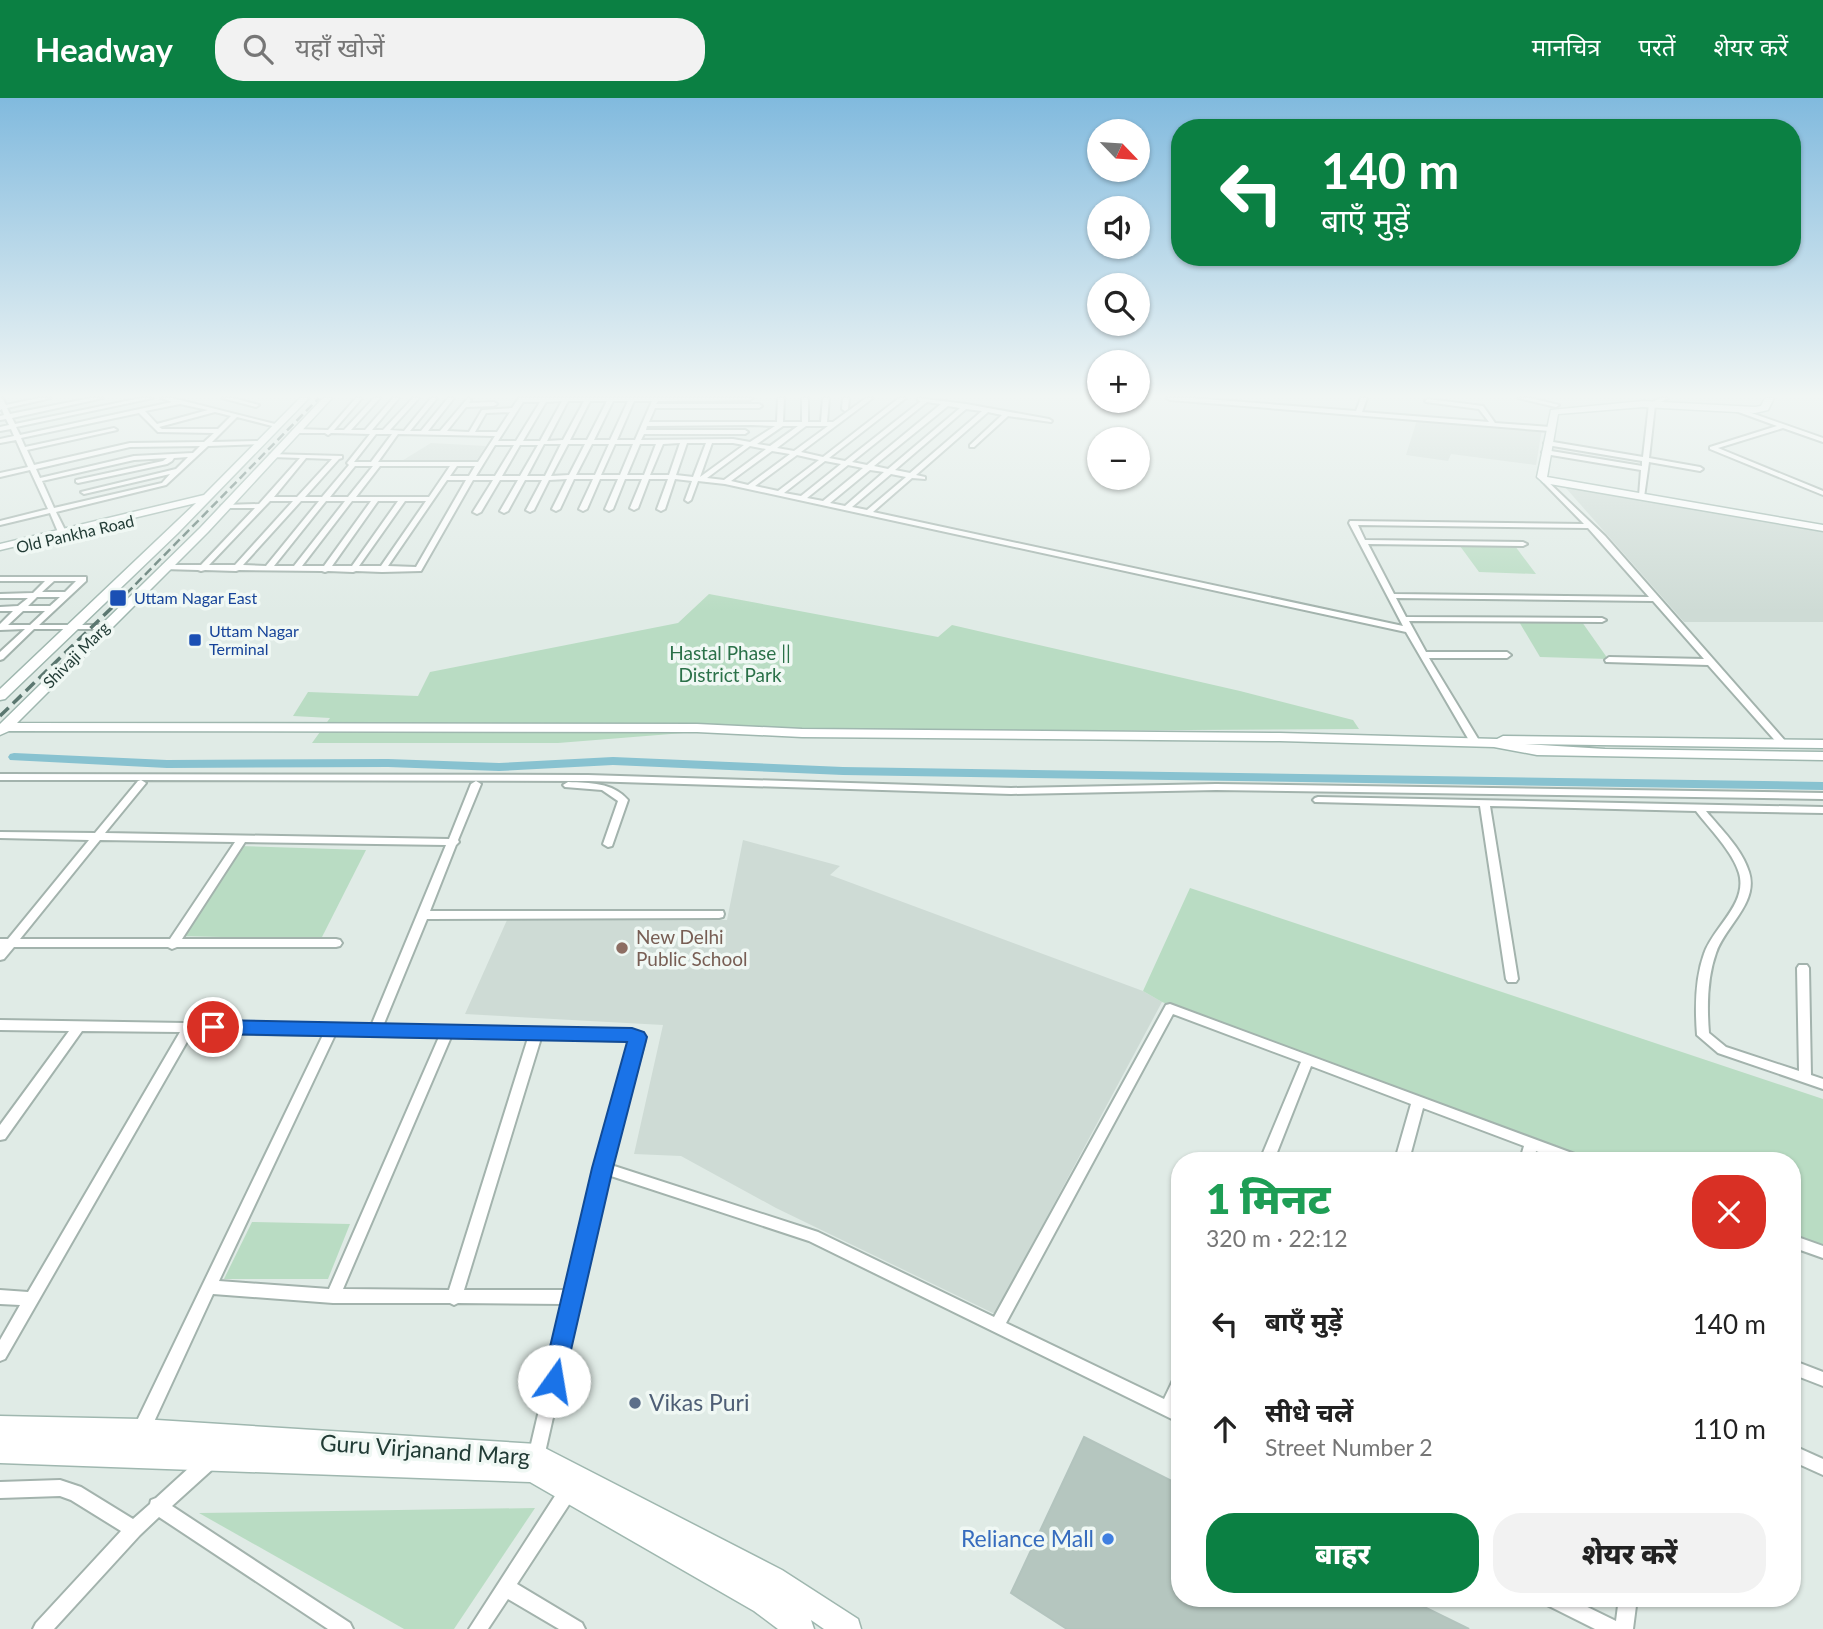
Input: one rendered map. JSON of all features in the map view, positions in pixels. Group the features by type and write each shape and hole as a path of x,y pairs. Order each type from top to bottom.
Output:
{"street":[{"path":"0,475 25,469"},
{"path":"33,469 62,532"},
{"path":"38,480 85,469"},
{"path":"78,481 133,469"},
{"name":"Shivaji Marg","path":"0,695 233,469"},
{"name":"Shivaji Marg","path":"3,730 259,469"},
{"path":"201,569 293,469"},
{"path":"236,569 325,469"},
{"path":"267,569 347,469"},
{"path":"295,569 371,469"},
{"path":"382,570 451,469"},
{"path":"166,567 382,570 420,567 476,469"},
{"path":"477,512 502,469"},
{"path":"504,511 527,469"},
{"path":"530,510 551,469"},
{"path":"556,509 576,469"},
{"path":"583,509 600,469"},
{"path":"608,509 625,469"},
{"path":"634,508 651,469"},
{"path":"661,509 675,469"},
{"path":"688,500 702,469"},
{"path":"700,478 713,469"},
{"path":"724,482 742,469"},
{"path":"751,486 774,469"},
{"path":"781,492 809,469"},
{"path":"804,498 837,469"},
{"path":"826,502 863,469"},
{"path":"881,469 923,478"},
{"path":"869,512 919,469"},
{"path":"1542,469 1544,480 1590,526 1782,743"},
{"path":"1642,496 1645,469"},
{"path":"1765,469 1823,493"},
{"path":"84,492 179,471"},
{"path":"0,508 2,522 161,485 179,471"},
{"path":"848,507 890,471"},
{"path":"74,472 86,502"},
{"path":"445,478 700,478 781,492 1409,629"},
{"path":"1544,480 1823,528"},
{"path":"233,498 265,503 298,499 430,499"},
{"name":"Old Pankha Road","path":"0,550 62,532 204,500 233,498"},
{"path":"325,570 376,499"},
{"path":"353,570 403,499"},
{"name":"Old Pankha Road","path":"0,550 204,500"},
{"path":"1475,742 1424,656 1353,523 1590,526"},
{"path":"1363,542 1524,544"},
{"path":"0,579 82,578 0,657"},
{"path":"0,627 51,579"},
{"path":"0,596 66,594"},
{"path":"1391,596 1655,599"},
{"path":"0,609 51,608"},
{"path":"1404,619 1602,620"},
{"path":"0,627 105,627"},
{"path":"1424,656 1507,655"},
{"path":"1609,660 1710,662"},
{"path":"3,730 697,728 802,733 1280,737 1475,742 1529,750 1592,753 1823,756"},
{"path":"1494,743 1517,738 1823,744"},
{"path":"0,780 588,778 1011,790 1216,787 1823,796"},
{"path":"0,780 604,787 616,792 623,800 608,844"},
{"path":"0,956 5,943 100,836 141,783"},
{"path":"375,1032 476,784"},
{"path":"1318,800 1823,810"},
{"path":"1485,804 1512,979"},
{"path":"1699,808 1744,869 1747,885 1747,894 1718,937 1707,960 1703,1035 1722,1050 1823,1084"},
{"path":"0,835 454,842"},
{"path":"172,945 243,838"},
{"path":"423,915 719,914"},
{"path":"5,943 336,943"},
{"path":"1803,968 1805,1078"},
{"path":"997,1325 1168,1010 1177,1009 1553,1152"},
{"path":"0,1025 632,1035 639,1040 603,1168 535,1463"},
{"path":"0,1135 79,1026"},
{"path":"0,1354 190,1026"},
{"path":"141,1431 331,1030"},
{"path":"333,1296 446,1033"},
{"path":"454,1298 536,1033"},
{"path":"1270,1152 1308,1059"},
{"path":"1404,1152 1418,1101"},
{"path":"1529,1152 1531,1144"},
{"path":"603,1168 813,1236 1171,1411"},
{"path":"1801,1244 1823,1252"},
{"path":"209,1287 333,1296 573,1297"},
{"path":"0,1297 32,1299"},
{"path":"1801,1371 1823,1380"},
{"name":"Guru Virjanand Marg","path":"0,1428 141,1431 535,1463 773,1580 848,1629"},
{"name":"Guru Virjanand Marg","path":"0,1451 213,1458 535,1463"},
{"path":"1801,1457 1823,1467"},
{"path":"42,1629 157,1506 213,1458"},
{"path":"478,1629 573,1483"},
{"name":"Guru Virjanand Marg","path":"573,1483 763,1602 801,1629"},
{"path":"0,1490 60,1488 75,1493 134,1529"},
{"path":"157,1506 344,1629"},
{"path":"505,1587 576,1629"},
{"path":"1569,1607 1614,1629"},
{"path":"1624,1629 1627,1607"}],"shaded area":[{"path":"1565,487 1823,532 1823,622 1684,622"},
{"path":"743,840 840,866 830,875 1143,991 1162,1002 995,1314 776,1208 681,1156 634,1154 663,1025 465,1014 507,920 727,920"}],"green space":[{"path":"1460,546 1515,546 1536,574 1479,572"},
{"name":"Hastal Phase || District Park","path":"709,594 938,637 952,625 1240,691 1353,720 1359,729 855,732 759,727 558,743 312,743 330,718 293,716 308,692 418,696 430,672 678,623"},
{"path":"1518,620 1582,622 1608,659 1540,657"},
{"path":"239,846 366,850 321,939 175,936"},
{"path":"1190,888 1823,1099 1823,1249 1801,1240 1801,1152 1564,1152 1162,1002 1143,991"},
{"path":"252,1222 350,1224 328,1279 224,1279"},
{"path":"535,1508 454,1629 404,1629 199,1513"}],"building":[{"name":"Reliance Mall","path":"1084,1437 1171,1480 1171,1607 1424,1607 1469,1629 1067,1629 1011,1593"}],"waterway":[{"path":"14,757 167,764 388,763 499,767 613,761 843,771 1823,786"}],"railway":[{"path":"127,593 249,469"},
{"path":"0,716 127,593"}],"place":[{"name":"Uttam Nagar East","path":"118,598"},
{"name":"Uttam Nagar Terminal","path":"195,640"},
{"name":"New Delhi Public School","path":"622,948"},
{"name":"Vikas Puri","path":"635,1403"},
{"name":"Reliance Mall","path":"1108,1539"}],"route":[{"path":"213,1027 638,1037 603,1168 554,1381"}]}
